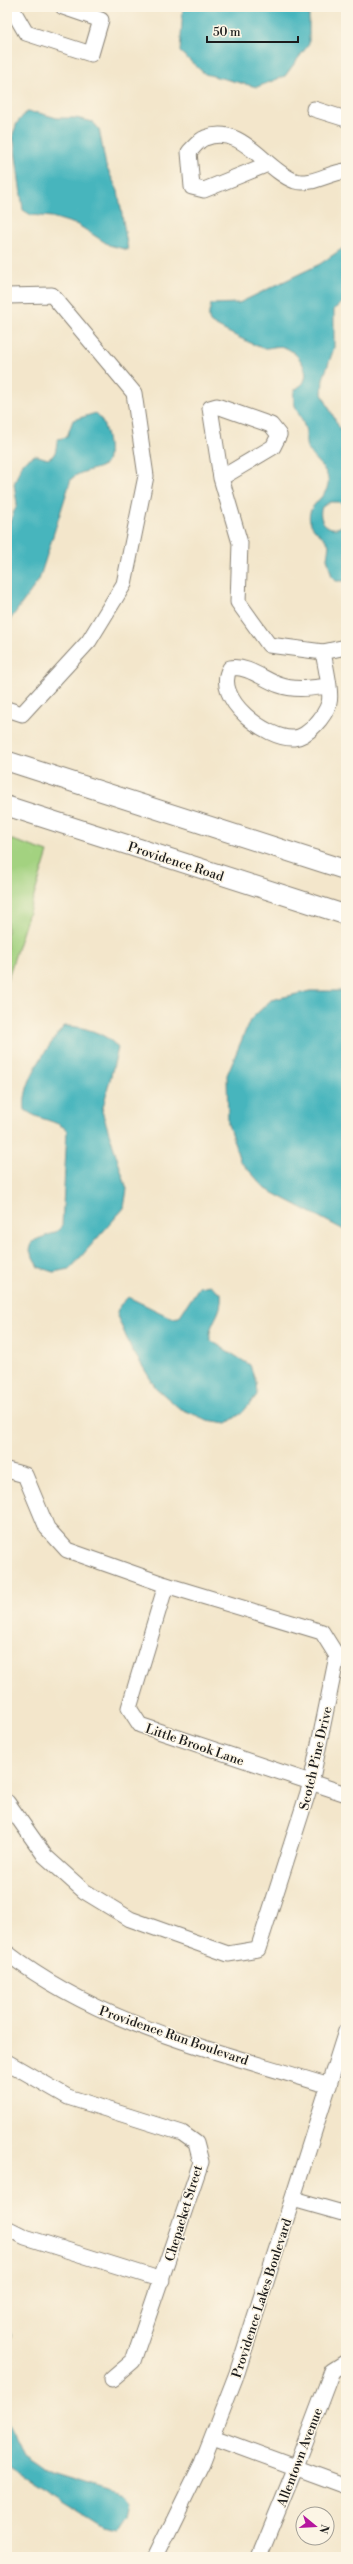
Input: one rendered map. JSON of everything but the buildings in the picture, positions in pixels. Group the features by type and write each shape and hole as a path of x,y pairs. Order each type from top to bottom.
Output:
{"main road":[{"path":"7,761 346,870"},
{"name":"Providence Road","path":"7,806 346,915"}],"street":[{"path":"11,7 26,33 91,54 101,20 63,7"},
{"path":"314,109 346,119"},
{"path":"268,164 204,190 192,187 189,152 205,138 222,136 242,141 268,164 296,181 314,180 346,171"},
{"path":"7,296 52,296 134,393 146,476 124,584 89,641 37,700 22,714 7,709"},
{"path":"221,478 274,447 279,435 271,424 217,406 210,408 221,478 240,543 238,602 269,645 323,652 346,647"},
{"path":"323,652 328,686 330,702 317,725 295,738 273,735 239,710 230,700 227,673 230,668 238,666 279,685 298,689 328,686"},
{"name":"Scotch Pine Drive","path":"7,1470 25,1475 47,1528 67,1550 166,1585 322,1632 337,1656 311,1783 258,1949 228,1954 130,1919 84,1891 45,1856 7,1802"},
{"name":"Little Brook Lane","path":"166,1585 129,1708 140,1726 346,1794"},
{"name":"Providence Run Boulevard","path":"7,1953 54,1987 116,2017 329,2086"},
{"name":"Providence Lakes Boulevard","path":"156,2557 212,2438 248,2341 346,2031"},
{"name":"Chepacket Street","path":"7,2062 68,2097 182,2133 196,2144 201,2162 162,2280 133,2361 112,2379"},
{"path":"293,2199 346,2214"},
{"path":"7,2228 25,2237 162,2280"},
{"name":"Allentown Avenue","path":"258,2557 295,2469 332,2372 346,2362"},
{"path":"212,2438 346,2486"}],"green space":[{"path":"7,838 48,852 7,981"}],"water":[{"path":"183,7 309,7 309,44 285,76 257,87 205,74 180,52"},
{"path":"26,112 39,113 57,118 76,118 93,122 99,129 106,166 118,191 128,250 109,245 78,225 52,217 31,215 23,210 13,134 17,123"},
{"path":"346,246 346,300 334,309 334,348 323,379 322,394 346,441 346,509 339,502 330,502 322,507 321,513 321,519 332,528 342,526 346,521 346,581 336,581 332,577 327,558 329,545 315,530 309,517 313,506 326,491 328,478 325,470 311,455 307,448 305,428 294,401 294,391 302,384 305,378 306,373 304,367 293,352 288,349 281,347 262,348 213,324 209,320 209,315 211,304 239,303 320,264"},
{"path":"96,413 100,417 107,436 107,462 101,467 76,475 71,479 39,580 7,624 7,529 17,504 14,484 22,463 35,455 48,459 51,457 55,453 58,439 67,437 73,420"},
{"path":"310,991 346,991 346,1231 266,1189 240,1161 228,1124 227,1075 250,1020 271,1000"},
{"path":"64,1026 78,1027 94,1031 107,1038 118,1048 102,1111 127,1189 124,1208 70,1269 53,1272 38,1267 30,1251 32,1242 56,1231 62,1226 67,1130 62,1126 31,1114 25,1110 25,1099 27,1088 37,1065"},
{"path":"210,1285 221,1293 221,1301 218,1313 211,1329 210,1340 250,1365 256,1382 257,1395 242,1413 227,1423 207,1420 179,1408 156,1388 131,1348 117,1316 120,1305 128,1297 172,1318 179,1317 199,1287"},
{"path":"7,2327 12,2335 7,2360"},
{"path":"7,2422 24,2456 43,2469 124,2494 130,2502 127,2515 117,2530 103,2527 7,2467"}]}
